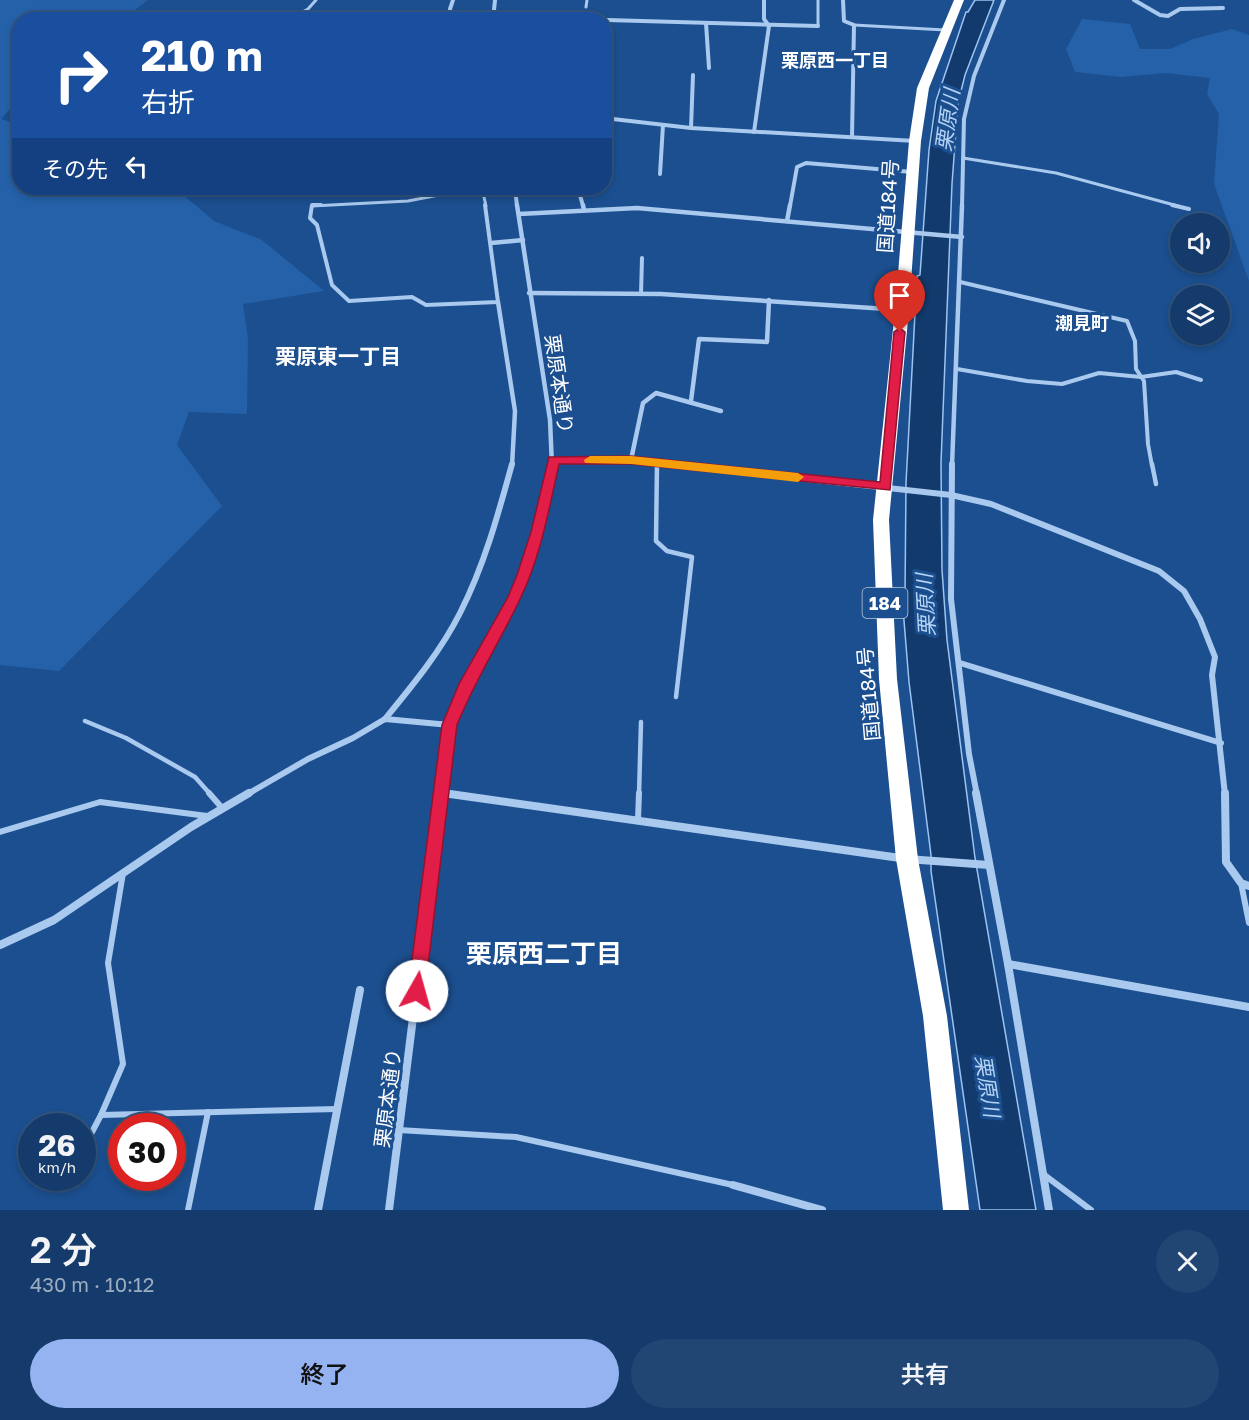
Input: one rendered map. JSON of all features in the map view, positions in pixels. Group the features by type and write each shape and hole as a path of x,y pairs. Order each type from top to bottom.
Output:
{"highway":[{"name":"国道184号","path":"956,1210 935,1016 908,859 888,679 880,520 902,309 915,233 912,172 923,88 959,0"}],"street":[{"path":"754,132 769,26 764,19 764,0"},
{"path":"843,0 844,21 854,25 852,137"},
{"path":"1004,0 968,98 964,119 962,237 951,495 951,599 969,754 1008,964 1048,1210"},
{"path":"1134,0 1134,3 1160,15 1168,16 1180,9 1223,8"},
{"path":"612,20 818,26"},
{"path":"706,23 709,68"},
{"path":"691,128 693,75"},
{"path":"612,119 691,128 915,141"},
{"path":"660,174 663,125"},
{"path":"787,221 797,167 806,163 912,172"},
{"name":"栗原本通り","path":"389,1210 450,725 466,684 515,597 537,532 553,460 550,420 529,293 516,195"},
{"path":"580,195 584,210"},
{"path":"519,214 638,208 962,237"},
{"path":"491,243 523,240"},
{"path":"529,293 641,294 902,309"},
{"path":"691,401 699,339 767,342 769,300"},
{"path":"0,945 54,920 223,809 308,759 353,738 385,719 421,674 460,614 490,543 513,462 515,411 498,302"},
{"path":"631,460 643,403 656,393 721,411"},
{"path":"553,460 631,460 951,495 991,504 1159,571 1184,591 1200,618 1215,657 1212,675 1226,802 1226,862 1241,883 1249,886"},
{"path":"960,663 1221,743"},
{"path":"385,719 450,725"},
{"path":"441,793 908,859 989,865"},
{"path":"1008,964 1249,1007"},
{"path":"318,1210 360,990"},
{"path":"733,1185 822,1210"}],"lane":[{"path":"303,12 316,0"},
{"path":"586,8 587,0"},
{"path":"818,0 818,26"},
{"path":"854,25 945,30"},
{"path":"963,158 1056,173 1086,183 1189,209"},
{"path":"439,195 408,201 312,205 310,218 317,225 332,285 349,301 412,297 426,305 498,302 483,195"},
{"path":"641,294 642,258"},
{"path":"960,282 1127,321 1135,341 1136,369 1144,381 1148,444 1156,484"},
{"path":"957,369 1027,381 1062,384 1099,373 1141,377 1176,372 1201,380"},
{"path":"657,463 656,541 667,551 692,557 676,697"},
{"path":"85,721 126,738 195,777 223,809"},
{"path":"638,820 641,722"},
{"path":"0,832 100,802 210,817"},
{"path":"96,1124 123,1064 108,963 123,873"},
{"path":"1241,883 1249,923"},
{"path":"101,1115 338,1109"},
{"path":"188,1210 208,1112"},
{"path":"399,1130 516,1137 733,1185"},
{"path":"1042,1174 1091,1210"}],"shaded area":[{"path":"0,0 148,0 132,12 12,12 12,107 1,119 12,123 12,195 183,195 214,221 262,240 324,291 243,304 248,339 247,414 189,412 177,445 222,506 59,671 0,665"},
{"path":"1082,19 1130,24 1140,49 1170,49 1193,39 1232,29 1249,35 1249,281 1230,228 1230,213 1224,213 1214,184 1219,114 1207,94 1210,78 1166,73 1120,77 1075,72 1066,49"}],"water":[{"name":"栗原川","path":"975,0 994,0 965,75 958,103 952,184 941,463 942,570 947,640 975,858 1036,1210 980,1210 931,871 931,855 909,682 902,596 905,596 906,483 917,276 920,275 929,150 936,101 966,12"}],"slow traffic":[{"path":"590,460 631,460 798,477"}],"district":[{"name":"栗原西一丁目","path":"835,60"},
{"name":"潮見町","path":"1082,323"},
{"name":"栗原東一丁目","path":"338,356"},
{"name":"栗原西二丁目","path":"544,953"}],"route":[{"path":"417,991 450,725 466,684 515,597 537,532 553,460 631,460 885,487 900,332"}]}
